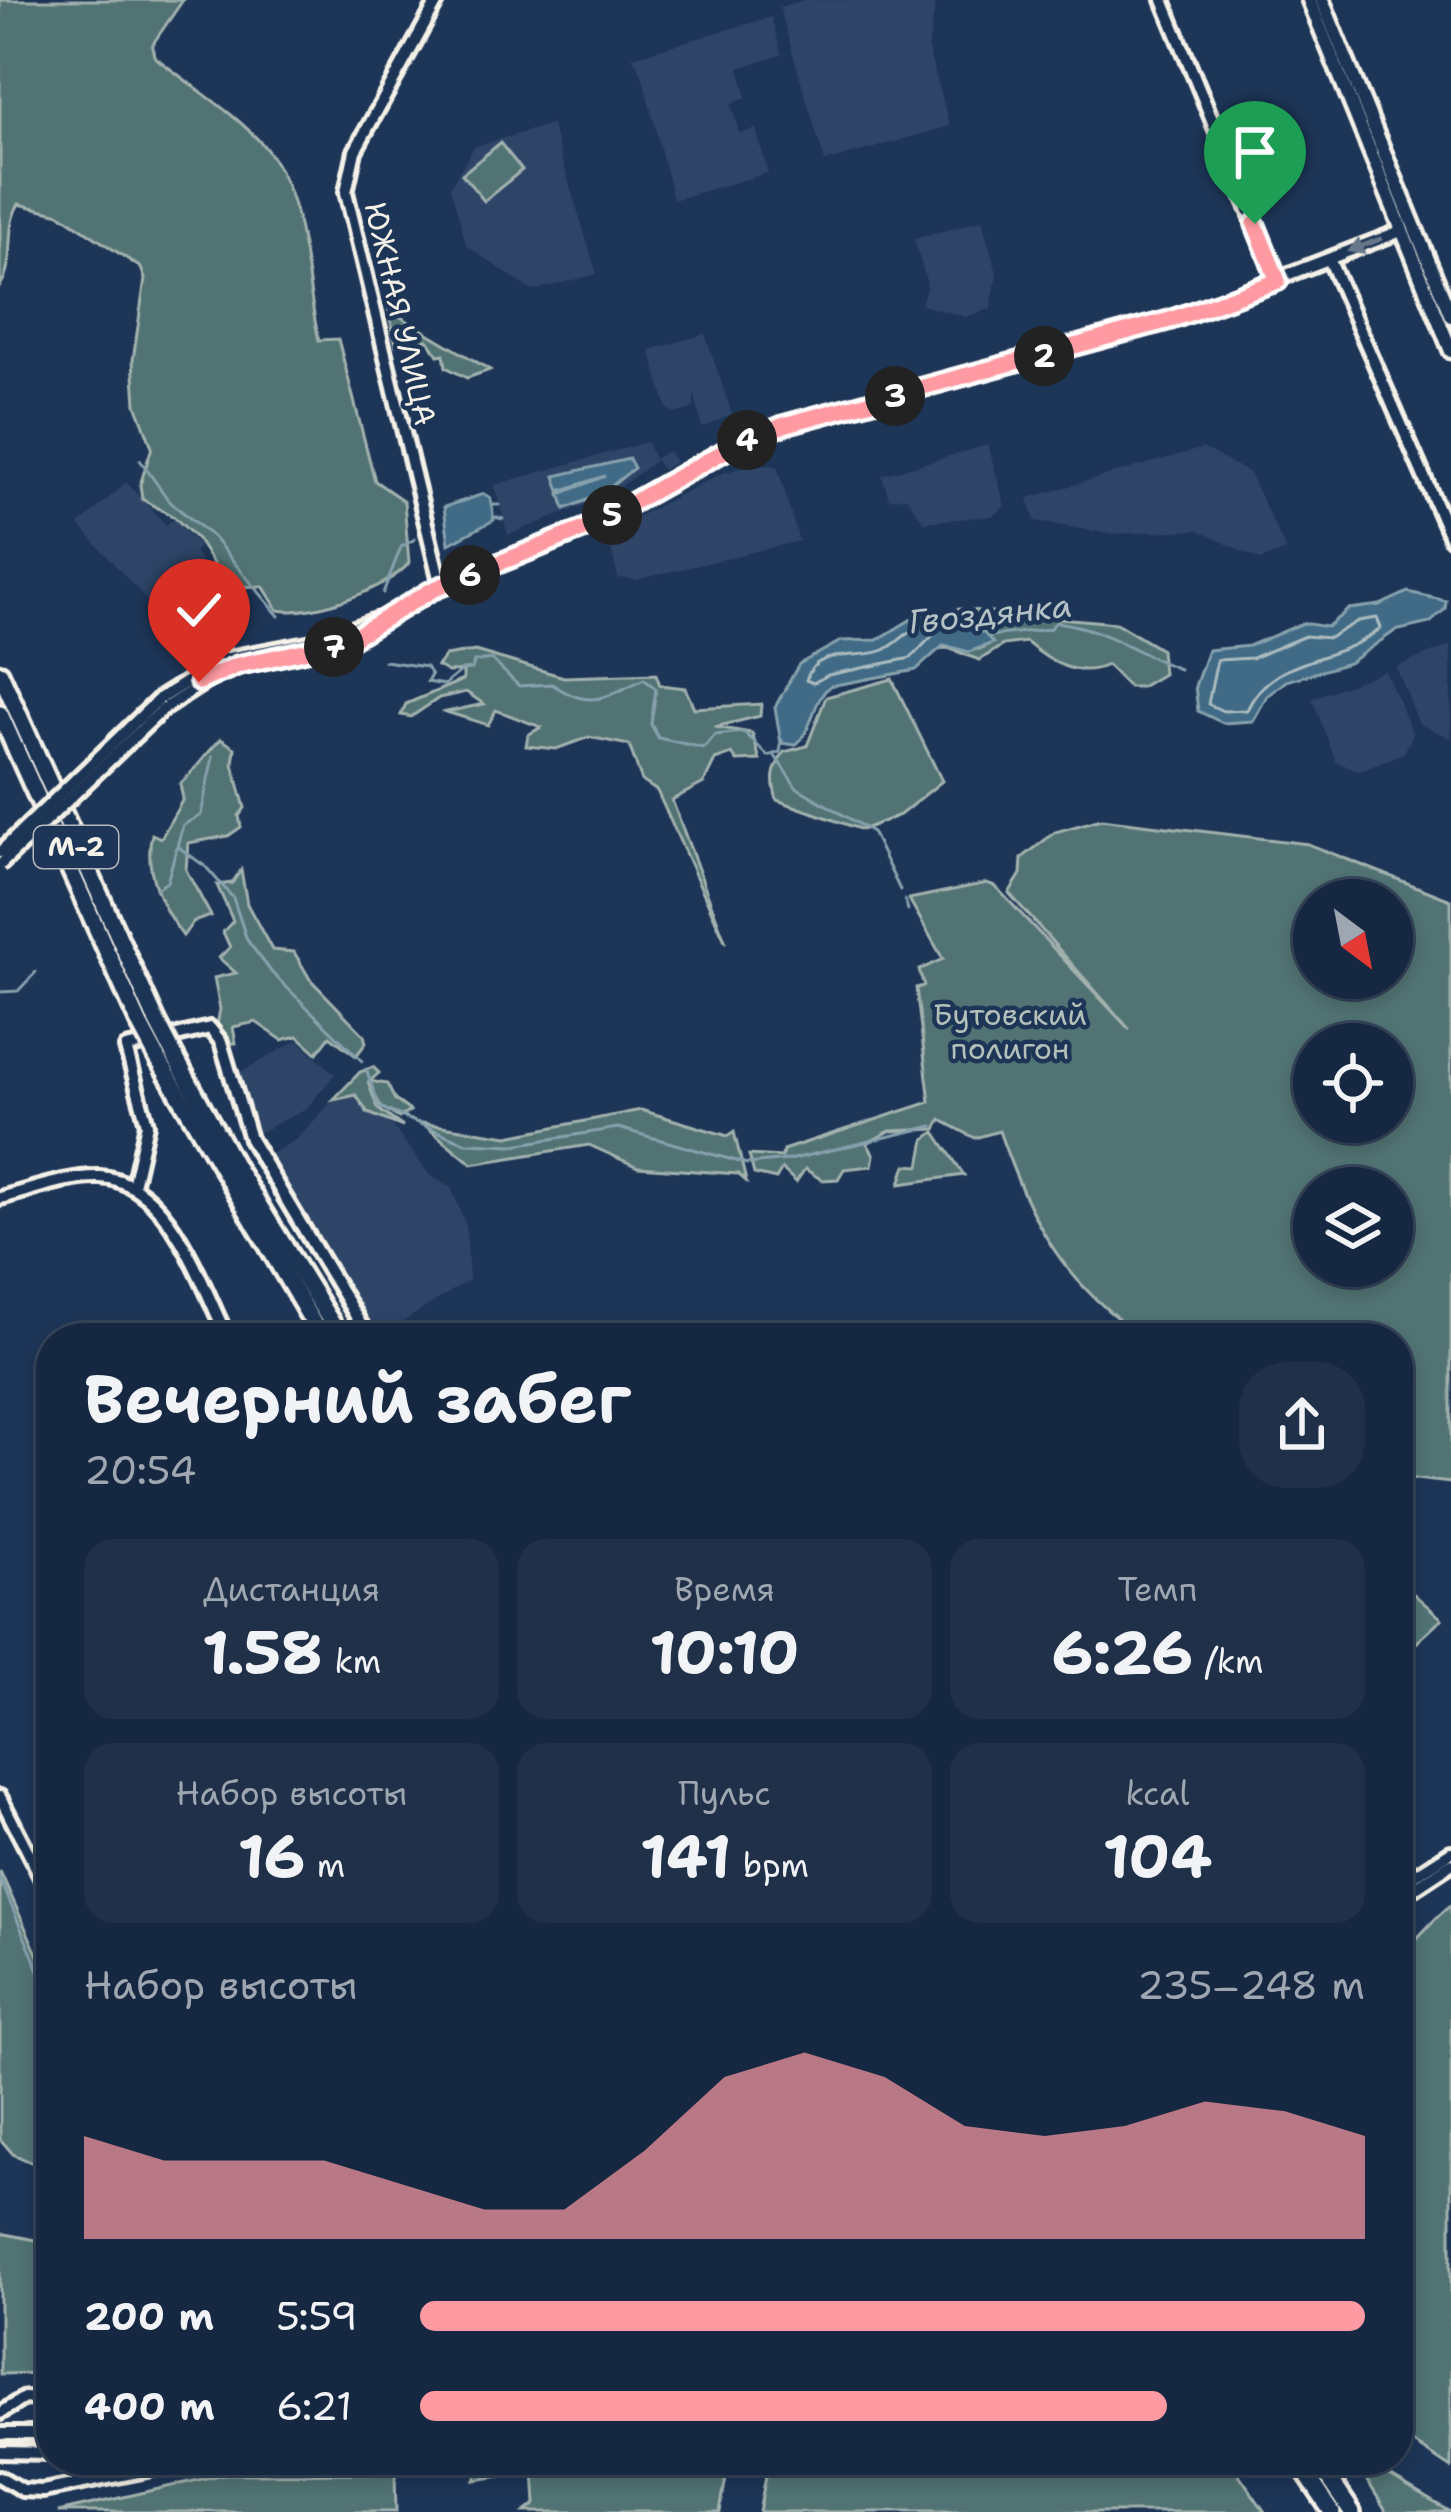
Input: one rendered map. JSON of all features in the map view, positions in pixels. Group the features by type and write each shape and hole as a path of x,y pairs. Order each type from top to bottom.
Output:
{"highway":[{"name":"М-2","path":"0,673 148,1022"},
{"name":"М-2","path":"0,714 148,1022 314,1323"},
{"name":"М-2","path":"165,1055 332,1323"},
{"path":"1306,2475 1332,2512"},
{"path":"1327,2475 1352,2512"}],"main road":[{"path":"1309,0 1451,351"},
{"path":"1322,0 1451,316"}],"street":[{"name":"ЮЖНАЯ УЛИЦА","path":"438,0 356,151 346,192 441,586"},
{"path":"1162,0 1278,281"},
{"path":"0,851 161,704 223,659 323,640 389,615 441,586 589,527 715,456 784,425 1151,326 1401,231"},
{"path":"1330,261 1451,539"},
{"path":"0,865 161,704"},
{"path":"133,1186 147,1124 126,1048 210,1028 221,1042 250,1138 360,1323"},
{"path":"0,1198 87,1178 133,1186 167,1221 220,1323"},
{"path":"0,1798 36,1868"},
{"path":"1413,1886 1451,1852"},
{"path":"1413,1880 1451,1864"},
{"path":"0,2413 24,2398 36,2399"},
{"path":"0,2434 36,2434"},
{"path":"0,2452 36,2453"},
{"path":"0,2477 17,2488 43,2492 125,2475"}],"shaded area":[{"path":"805,0 936,0 928,49 950,126 825,162 779,7"},
{"path":"771,17 782,55 739,68 747,98 731,104 739,133 756,129 768,173 673,200 642,74 632,57"},
{"path":"551,124 597,274 532,291 467,246 450,187 474,147"},
{"path":"982,220 997,273 991,309 965,317 921,305 927,284 914,239"},
{"path":"705,334 732,414 702,428 694,391 694,408 675,414 667,408 650,350"},
{"path":"647,442 654,459 668,451 675,462 662,470 656,460 610,495 508,535 494,485"},
{"path":"988,445 1005,506 992,516 924,522 906,497 889,499 882,475"},
{"path":"1203,448 1249,473 1286,550 1260,560 1198,530 1111,534 1035,521 1028,498"},
{"path":"755,464 777,466 799,541 636,580 618,578 607,532 722,473"},
{"path":"126,482 166,525 174,519 199,546 194,553 230,592 177,634 79,525"},
{"path":"1451,645 1451,738 1419,724 1396,667"},
{"path":"1385,671 1413,734 1404,753 1361,771 1336,762 1312,698"},
{"path":"298,1040 335,1074 307,1108 253,1136 234,1076"},
{"path":"356,1094 390,1123 430,1175 451,1187 466,1226 469,1280 401,1323 366,1323 317,1249 270,1161 270,1154 297,1139 333,1100"}],"green space":[{"path":"0,0 183,0 152,45 154,56 263,145 288,189 302,239 319,340 338,339 375,481 404,501 409,563 399,573 328,605 278,610 263,586 235,587 223,579 197,539 174,517 142,499 140,485 152,447 136,404 133,360 145,279 141,268 60,214 19,204 0,286"},
{"path":"500,143 522,170 484,201 462,174"},
{"path":"389,310 490,370 467,378 446,367 444,354 438,355 428,340 396,345"},
{"path":"959,609 1116,623 1161,650 1163,674 1141,687 1129,687 1107,665 1085,670 1064,666 1026,642 1003,645 980,660 948,648 933,649 945,647 984,648 984,633 935,615"},
{"path":"475,651 564,677 656,674 660,685 685,688 694,708 761,704 760,716 715,727 752,733 760,760 737,761 732,754 715,760 704,783 672,800 726,943 657,791 642,781 629,745 589,737 556,749 526,746 528,735 541,727 496,710 488,725 446,712 484,704 466,692 439,698 411,717 401,715 406,704 463,680 463,671 448,672 437,666 445,656"},
{"path":"892,679 942,781 900,815 862,830 777,800 773,781 777,765 784,752 807,746 826,697"},
{"path":"221,739 235,748 233,764 245,808 239,816 241,827 228,836 188,843 186,870 211,916 193,922 183,936 156,889 150,862 152,834 161,838 183,799 180,784"},
{"name":"Бутовский полигон","path":"1101,819 1308,844 1397,879 1293,879 1293,999 1413,999 1413,885 1451,900 1451,1483 1413,1479 1413,1323 1124,1323 1091,1295 1053,1248 1024,1194 999,1131 975,1138 941,1120 936,1129 890,1131 867,1143 874,1155 872,1166 844,1169 838,1179 822,1180 805,1169 796,1182 782,1169 776,1179 754,1174 749,1155 782,1157 783,1150 930,1102 916,988 924,986 919,970 943,959 909,899 987,883 995,886 1130,1030 1009,893 1021,874 1022,858 1055,832"},
{"path":"241,870 247,904 272,950 294,952 310,979 364,1035 366,1043 356,1056 330,1036 317,1053 298,1036 282,1040 256,1022 233,1027 236,1043 228,1044 216,1031 220,1009 214,978 236,973 219,958 230,947 223,932 233,921 217,885 232,883"},
{"path":"373,1067 379,1073 370,1081 387,1084 395,1100 410,1111 399,1118 381,1107 368,1082 378,1109 403,1127 368,1113 356,1095 333,1100 360,1072"},
{"path":"641,1110 728,1136 734,1132 746,1181 738,1174 638,1167 589,1145 472,1164 422,1123 508,1136"},
{"path":"935,1132 964,1175 900,1184 906,1165 920,1166 925,1139"},
{"path":"1413,1593 1442,1619 1413,1646"},
{"path":"0,1871 36,1951 36,2164 13,2154 0,2139"},
{"path":"1451,1905 1451,2468 1413,2443 1413,1942"},
{"path":"0,2233 36,2240 36,2373 0,2374"},
{"path":"220,2475 395,2475 396,2512 58,2512"},
{"path":"534,2475 726,2475 720,2512 525,2512 536,2504"},
{"path":"766,2475 1239,2475 1265,2512 759,2512"},
{"path":"1364,2475 1388,2475 1450,2512 1387,2512"}],"water":[{"path":"629,459 634,468 602,494 565,509 560,494 605,476 560,491 555,476"},
{"path":"484,494 490,498 494,520 449,544 444,507"},
{"path":"1408,592 1446,601 1445,609 1430,623 1395,631 1349,663 1286,681 1267,696 1253,721 1223,723 1198,711 1195,686 1208,650 1249,646 1303,623 1327,627 1349,609 1380,605"},
{"path":"925,611 984,633 993,643 969,652 944,645 916,670 830,686 801,740 795,745 781,743 775,707 799,664 841,641 877,640"}],"waterway":[{"path":"140,460 169,501 213,537 279,616"},
{"path":"492,505 499,505"},
{"path":"495,517 503,519"},
{"path":"383,593 401,547 415,539"},
{"name":"Гвоздянка","path":"990,636 1049,629 1056,622 1074,625 1179,669"},
{"name":"Гвоздянка","path":"384,661 426,667 431,675 427,682 444,685 462,670 472,669 474,662 491,659 519,686 552,684 588,699 608,696 644,679 656,689 651,724 658,738 704,748 715,735 744,732 768,756 780,752 782,740"},
{"name":"Гвоздянка","path":"156,889 167,882 183,825 201,815 213,756"},
{"path":"775,756 796,787 872,832 900,890"},
{"path":"177,846 206,867 233,898 247,940 272,973 362,1061"},
{"path":"905,900 908,910"},
{"name":"Гвоздянка","path":"0,992 18,991 36,972"},
{"path":"366,1069 379,1107 466,1143 514,1145 618,1128 747,1164 789,1160 933,1126"},
{"path":"0,1879 36,1964"}],"route":[{"path":"199,682 238,665 309,653 360,636 432,590 589,527 730,448 784,425 1170,320 1278,281 1255,224"}]}
